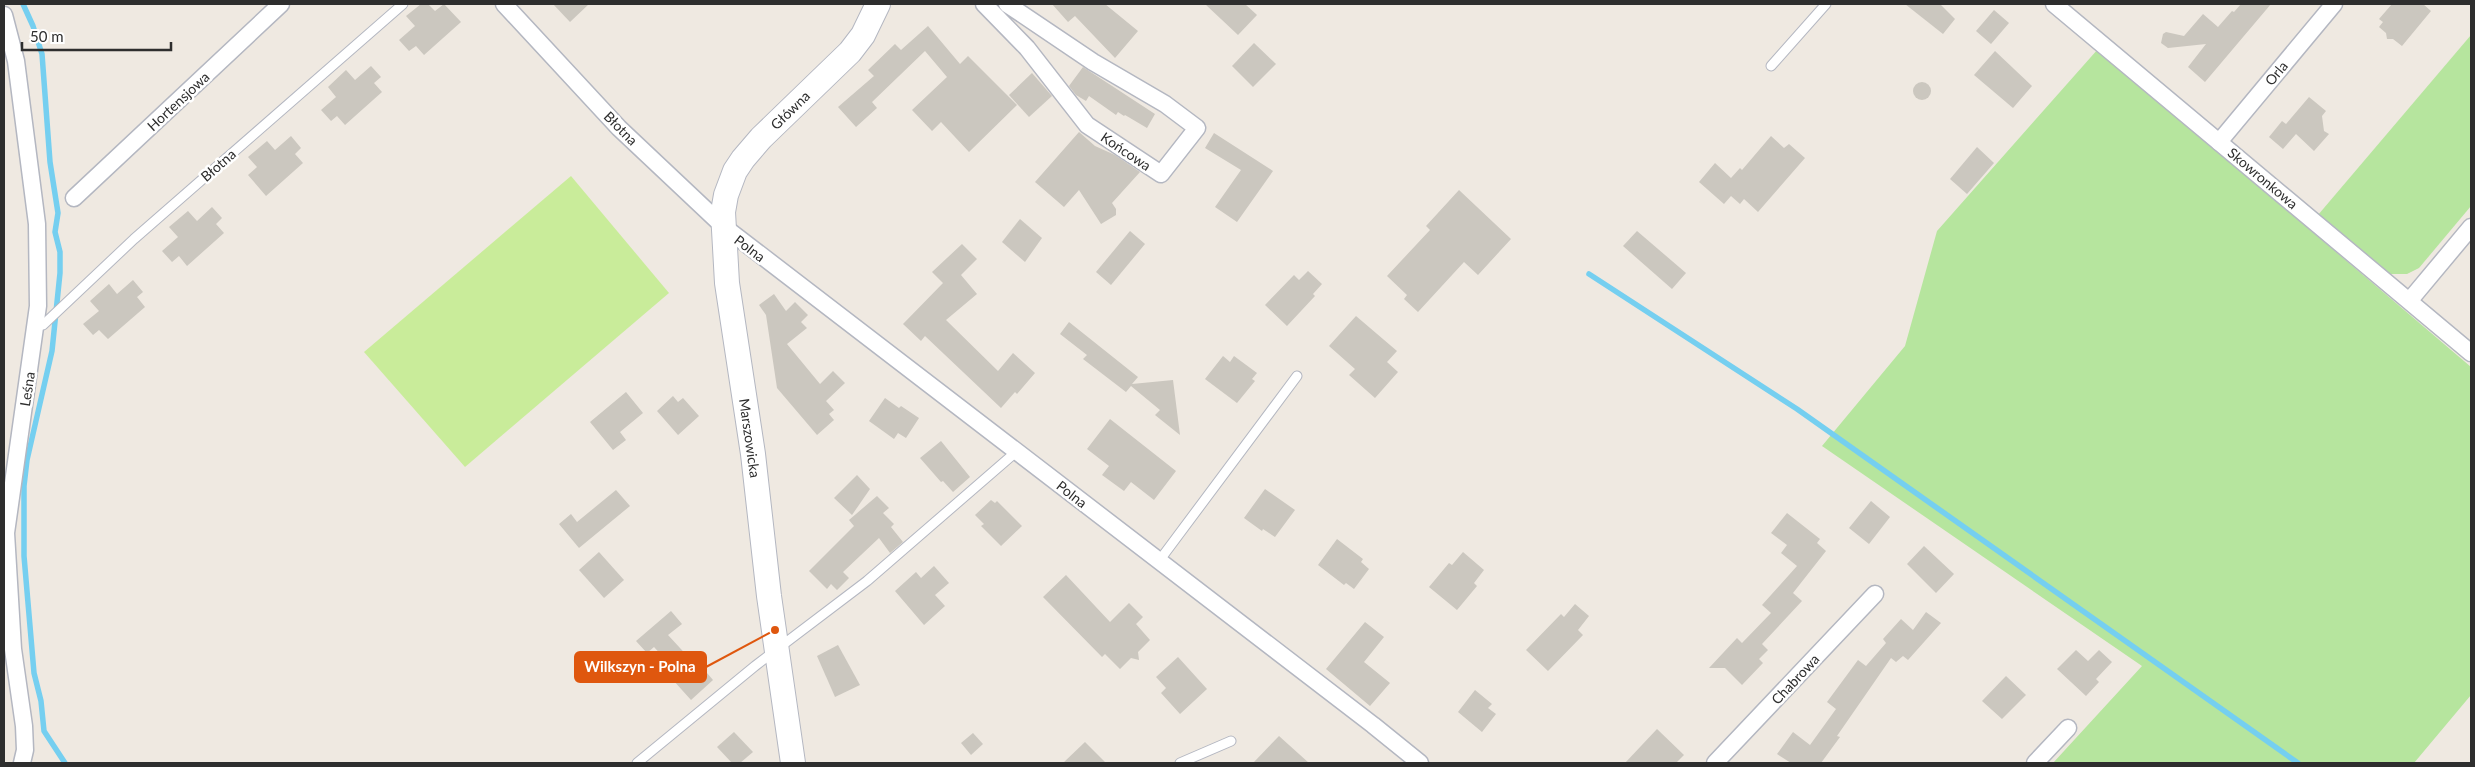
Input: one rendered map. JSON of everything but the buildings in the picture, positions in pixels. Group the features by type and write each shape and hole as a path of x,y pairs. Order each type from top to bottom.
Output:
{"street":[{"name":"Hortensjowa","path":"74,198 281,4"},
{"name":"Błotna","path":"504,4 619,128 722,226"},
{"name":"Główna","path":"722,226 726,195 743,159 761,138 850,52 863,35 878,4"},
{"name":"Końcowa","path":"984,4 1026,48 1087,125 1160,174 1197,128 1164,104 1093,62 1007,4"},
{"name":"Skowronkowa","path":"2054,4 2471,353"},
{"name":"Orla","path":"2219,142 2334,4"},
{"name":"Leśna","path":"4,15 16,61 37,224 38,306 6,533 14,649 24,726 25,750 22,763"},
{"name":"Polna","path":"722,226 1420,763"},
{"name":"Marszowicka","path":"722,226 728,283 793,763"},
{"path":"2410,300 2471,227"},
{"name":"Chabrowa","path":"1715,763 1875,594"},
{"path":"2035,763 2068,728"}],"lane":[{"name":"Błotna","path":"35,327 43,325 134,239 403,4"},
{"path":"1771,66 1826,4"},
{"path":"1159,561 1297,376"},
{"path":"637,763 867,581 1016,452"},
{"path":"1180,763 1231,741"}],"green space":[{"path":"2471,35 2471,206 2419,268 2407,274 2389,274 2318,215"},
{"path":"2098,49 2471,367 2471,695 2414,763 2053,763 2142,666 1822,446 1905,346 1937,231"},
{"path":"571,176 669,293 465,467 364,352"}],"waterway":[{"path":"23,4 33,26 42,54 50,162 58,213 55,232 60,252 60,273 52,351 27,460 24,486 24,556 34,673 41,701 44,731 65,763"},
{"path":"1589,274 1797,409 2298,763"}],"place":[{"name":"Wilkszyn - Polna","path":"775,630"}]}
